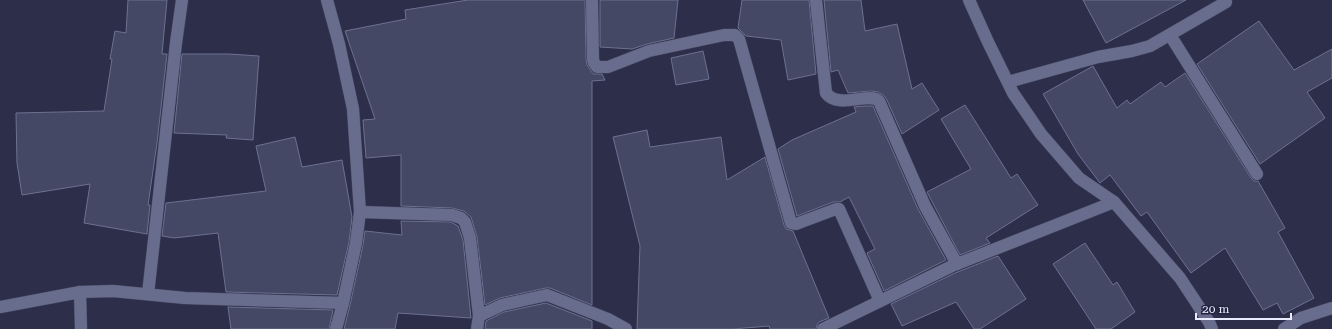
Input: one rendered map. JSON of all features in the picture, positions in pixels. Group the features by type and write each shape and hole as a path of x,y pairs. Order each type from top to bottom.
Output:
{"street":[{"path":"148,294 182,0"},
{"path":"327,0 340,44 354,109 360,212 356,243 336,329"},
{"path":"592,0 593,59 597,67 608,67 649,51 724,35 735,35 739,39 791,223 796,224 839,209 880,301"},
{"path":"816,0 826,93 832,99 837,101 870,98 879,101 925,206 957,264"},
{"path":"969,0 1013,93 1041,134 1079,178 1114,202 1180,278 1212,329"},
{"path":"1008,82 1098,57 1150,46 1170,36 1182,27 1226,2"},
{"path":"1170,36 1257,174"},
{"path":"823,329 957,264 1114,202"},
{"path":"360,212 452,215 461,218 465,222 470,238 479,316 477,329"},
{"path":"0,304 80,292 112,291 185,298 343,303"},
{"path":"80,292 81,329"},
{"path":"479,316 502,305 547,295 608,319 626,329"},
{"path":"1284,329 1301,318 1332,308"}],"building":[{"path":"128,0 167,0 162,54 167,54 148,205 150,205 147,234 84,223 90,184 22,195 17,163 16,113 104,111 115,31 126,33"},
{"path":"468,0 585,0 587,65 593,74 602,74 605,80 592,81 592,305 550,288 546,288 500,298 485,305 477,237 471,217 464,211 452,208 401,206 401,155 366,158 363,120 375,119 345,31 406,19 405,10"},
{"path":"600,0 678,0 674,38 632,49 600,47"},
{"path":"742,0 809,0 816,74 788,80 781,40 746,36 738,28"},
{"path":"824,0 861,0 865,31 897,24 912,89 922,83 939,110 902,134 886,98 883,95 878,92 871,91 848,93 838,70 831,72"},
{"path":"1083,0 1186,0 1106,43"},
{"path":"1259,21 1294,70 1332,49 1332,78 1307,92 1325,118 1260,164 1197,64"},
{"path":"703,51 709,79 676,85 671,58"},
{"path":"182,54 229,54 259,56 253,140 226,138 227,135 174,133"},
{"path":"1093,66 1117,108 1127,100 1130,104 1161,82 1165,87 1185,73 1251,178 1254,181 1258,181 1285,228 1278,232 1314,298 1283,314 1277,303 1263,310 1225,248 1191,273 1147,212 1141,216 1110,175 1100,183 1078,154 1043,94"},
{"path":"965,105 1011,178 1017,174 1038,205 986,238 990,243 960,255 927,192 971,169 941,119"},
{"path":"873,106 918,209 946,260 884,291 867,253 875,249 849,197 840,202 833,202 797,216 778,149 792,140 856,112 854,107"},
{"path":"647,130 650,147 721,137 727,180 765,157 784,225 786,229 793,231 829,318 819,322 816,329 770,329 769,326 733,329 637,329 640,246 613,137"},
{"path":"295,137 302,167 342,160 352,217 349,242 337,295 226,292 218,233 174,238 162,236 166,203 266,191 256,146"},
{"path":"401,221 451,222 458,226 463,240 471,318 398,313 395,329 344,329 365,231 402,235"},
{"path":"1085,243 1113,285 1117,282 1135,312 1111,329 1096,329 1053,264"},
{"path":"998,256 1026,299 980,329 974,329 956,302 902,326 891,304 955,273"},
{"path":"546,303 592,321 592,329 485,329 486,321 504,312"},
{"path":"228,307 333,310 329,329 231,329"}]}
